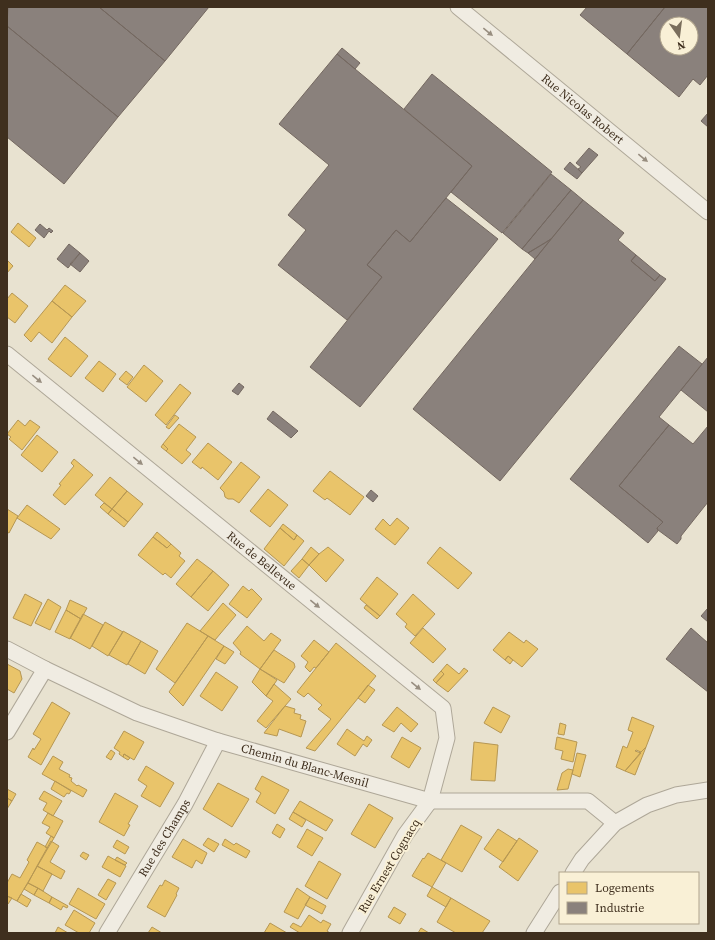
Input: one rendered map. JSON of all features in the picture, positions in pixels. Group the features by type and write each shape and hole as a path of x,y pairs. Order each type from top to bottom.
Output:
{"street":[{"name":"Rue Nicolas Robert","path":"458,7 708,212"},
{"name":"Rue de Bellevue","path":"7,354 443,708 447,738 430,801"},
{"name":"Chemin du Blanc-Mesnil","path":"7,649 44,669 137,713 218,741 430,801 588,801 615,823"},
{"path":"7,732 44,669"},
{"name":"Rue des Champs","path":"107,933 185,804 218,741"},
{"path":"574,872 582,859 615,823 647,805 676,795 708,790"},
{"name":"Rue Ernest Cognacq","path":"350,933 405,835 430,801"},
{"path":"534,933 559,894"}],"building: Logements":[{"path":"18,223 36,238 29,247 11,232"},
{"path":"7,260 13,266 7,273"},
{"path":"65,285 86,301 72,317 52,301"},
{"path":"12,293 28,306 15,323 7,317 7,299"},
{"path":"52,301 72,317 52,343 39,332 31,342 24,335"},
{"path":"65,337 88,356 71,377 48,359"},
{"path":"99,361 116,374 103,392 85,378"},
{"path":"144,365 163,381 146,402 127,387"},
{"path":"126,371 133,377 127,385 119,379"},
{"path":"180,384 191,393 166,425 155,415"},
{"path":"175,415 179,418 169,429 166,427"},
{"path":"18,420 25,426 30,420 40,427 22,450 9,439 11,437 7,434"},
{"path":"179,424 196,437 186,450 191,454 182,464 166,451 168,449 163,444"},
{"path":"37,435 58,452 42,472 21,455"},
{"path":"208,443 232,462 218,480 202,467 201,469 192,462"},
{"path":"163,444 168,449 166,451 161,447"},
{"path":"74,459 93,475 65,505 53,495 61,485 59,484 74,466 71,463"},
{"path":"241,462 260,477 239,503 233,499 228,499 225,497 224,492 220,488"},
{"path":"330,471 364,497 350,515 327,498 325,500 313,491"},
{"path":"110,477 127,491 112,509 95,495"},
{"path":"268,489 288,505 270,527 250,511"},
{"path":"127,491 143,504 128,522 112,509"},
{"path":"104,503 112,509 108,514 100,507"},
{"path":"27,505 60,529 51,539 17,518"},
{"path":"7,509 18,516 9,533 7,532"},
{"path":"112,509 128,522 124,527 108,514"},
{"path":"397,518 409,528 395,545 375,529 383,519 390,526"},
{"path":"283,524 297,535 294,540 280,528"},
{"path":"280,528 294,540 297,535 304,541 284,566 264,549"},
{"path":"157,532 171,544 167,548 153,537"},
{"path":"153,537 167,548 171,544 181,553 179,556 185,561 171,578 165,573 163,575 138,555"},
{"path":"311,547 319,554 309,565 302,559"},
{"path":"328,547 344,560 326,582 309,565"},
{"path":"440,547 472,573 458,589 427,563"},
{"path":"197,559 213,571 191,597 176,584"},
{"path":"302,559 309,565 299,578 291,571"},
{"path":"213,571 229,585 208,611 191,597"},
{"path":"377,577 398,594 380,616 360,599"},
{"path":"243,586 249,591 252,589 262,599 247,618 229,604"},
{"path":"25,594 42,603 31,626 13,618"},
{"path":"413,594 435,614 415,636 405,627 407,624 396,614"},
{"path":"48,599 61,607 50,630 35,623"},
{"path":"70,600 87,608 81,619 66,610"},
{"path":"223,603 236,615 215,640 200,631"},
{"path":"366,605 380,616 377,619 364,608"},
{"path":"66,610 81,619 70,639 55,632"},
{"path":"83,614 103,625 90,649 70,638"},
{"path":"105,622 123,632 108,656 92,646"},
{"path":"187,623 208,636 175,683 156,669"},
{"path":"247,626 264,641 271,633 281,640 260,669 240,654 241,652 233,643"},
{"path":"423,628 446,649 433,663 410,643"},
{"path":"123,631 141,641 127,665 109,655"},
{"path":"509,632 524,643 526,640 538,649 522,667 508,656 505,660 493,650"},
{"path":"208,636 224,646 183,706 169,692"},
{"path":"314,640 329,652 316,668 314,667 310,672 305,667 308,662 301,656"},
{"path":"141,641 158,651 145,674 128,664"},
{"path":"336,643 376,676 315,751 306,748 331,719 318,709 322,705 308,693 304,697 297,692"},
{"path":"224,646 234,652 225,664 216,659"},
{"path":"274,650 294,663 295,667 284,683 260,669"},
{"path":"508,656 513,660 510,664 505,660"},
{"path":"7,664 20,671 22,679 14,693 7,689"},
{"path":"447,664 459,674 464,668 468,671 448,692 436,683 444,674 441,671"},
{"path":"260,669 277,680 266,696 252,682"},
{"path":"441,671 444,674 436,683 433,680"},
{"path":"216,672 238,687 222,711 200,696"},
{"path":"274,684 291,699 266,728 257,721 273,701 266,696"},
{"path":"368,685 375,690 365,703 358,698"},
{"path":"52,702 70,713 41,765 28,757 33,748 34,750 41,739 33,734"},
{"path":"285,706 295,709 294,713 301,715 300,719 306,721 301,737 279,729 277,736 264,733"},
{"path":"397,707 418,724 411,732 401,723 394,732 382,725"},
{"path":"493,707 510,716 501,733 484,723"},
{"path":"632,717 654,726 646,747 641,752 635,751 641,753 625,771 616,767 623,746 627,748 633,732 628,730"},
{"path":"560,723 566,725 564,735 558,734"},
{"path":"347,729 364,741 367,736 372,740 367,747 363,744 355,756 337,744"},
{"path":"124,731 144,742 134,760 124,754 123,757 119,754 120,752 114,748"},
{"path":"402,737 421,748 409,768 391,757"},
{"path":"557,737 577,742 573,762 561,759 563,751 555,749"},
{"path":"474,742 498,745 495,781 471,780"},
{"path":"646,747 635,775 625,771 641,752"},
{"path":"111,750 115,753 111,760 106,757"},
{"path":"577,753 586,755 580,777 572,774"},
{"path":"124,754 130,758 128,760 123,757"},
{"path":"53,756 63,762 59,769 70,775 69,777 72,778 71,781 77,786 78,785 87,790 83,797 42,774"},
{"path":"146,766 174,783 160,807 141,796 147,786 138,780"},
{"path":"568,769 573,770 568,789 557,790 562,773"},
{"path":"262,776 289,790 275,814 256,802 261,793 255,789"},
{"path":"55,781 71,791 69,794 67,793 64,797 51,789"},
{"path":"218,783 249,799 232,827 203,809"},
{"path":"7,789 16,794 12,801 7,798"},
{"path":"44,791 62,801 53,816 43,810 47,803 39,799"},
{"path":"115,793 138,806 128,824 130,825 124,836 99,822"},
{"path":"7,798 12,801 7,809"},
{"path":"300,801 333,820 326,831 293,812"},
{"path":"369,804 393,818 375,848 351,834"},
{"path":"293,812 306,820 302,827 289,819"},
{"path":"48,813 63,821 54,838 46,833 50,827 42,823"},
{"path":"277,824 285,829 280,838 272,833"},
{"path":"461,825 482,837 462,872 441,860"},
{"path":"307,829 323,838 312,856 297,847"},
{"path":"498,829 517,841 503,862 484,849"},
{"path":"51,836 54,838 48,848 45,847"},
{"path":"208,838 219,844 214,852 203,845"},
{"path":"519,838 538,851 518,881 499,867"},
{"path":"183,839 207,853 202,864 196,860 192,868 172,857"},
{"path":"225,839 234,845 236,843 250,851 246,858 222,845"},
{"path":"117,840 129,847 125,854 113,847"},
{"path":"51,841 59,846 50,862 65,871 61,879 37,866"},
{"path":"37,842 48,848 17,901 7,896 7,883 12,874 20,878 29,862 27,860"},
{"path":"83,852 89,855 86,860 80,856"},
{"path":"428,853 446,863 432,887 412,876 423,858 424,859"},
{"path":"108,856 126,866 120,877 102,867"},
{"path":"117,857 127,863 125,865 115,860"},
{"path":"319,861 341,874 327,899 305,886"},
{"path":"37,866 52,874 43,891 28,883"},
{"path":"108,879 116,883 106,900 98,895"},
{"path":"165,880 179,888 176,894 177,895 165,917 147,907 160,885 162,886"},
{"path":"28,883 38,888 34,895 24,889"},
{"path":"432,887 451,898 446,907 427,896"},
{"path":"38,888 52,897 49,903 34,895"},
{"path":"78,888 105,904 96,919 69,904"},
{"path":"297,888 310,897 298,919 284,912"},
{"path":"21,894 31,900 27,907 17,901"},
{"path":"7,896 12,898 8,904 7,904"},
{"path":"52,897 68,906 67,908 63,906 61,910 49,903"},
{"path":"310,897 326,906 322,914 305,905"},
{"path":"451,898 490,921 482,933 456,933 437,922"},
{"path":"394,907 406,914 400,924 388,917"},
{"path":"74,910 95,923 89,933 79,933 65,925"},
{"path":"309,915 321,923 323,920 331,924 327,931 330,933 300,933 290,927 293,923 301,927"},
{"path":"270,923 287,933 264,933"},
{"path":"58,927 68,933 55,933"},
{"path":"152,927 162,933 148,933"},
{"path":"421,928 429,933 418,933"}],"building: Industrie":[{"path":"8,7 99,7 165,61 118,117 7,26"},
{"path":"99,7 209,7 165,61"},
{"path":"587,7 665,7 627,54 580,15"},
{"path":"665,7 708,7 708,75 700,85 693,79 679,97 627,54"},
{"path":"7,26 118,117 64,184 7,137"},
{"path":"342,48 360,63 355,69 337,54"},
{"path":"337,54 472,166 410,242 396,230 367,265 382,277 347,320 278,265 306,230 288,215 329,165 279,124"},
{"path":"432,74 552,172 502,233 451,192 472,166 404,109"},
{"path":"708,113 708,127 701,121"},
{"path":"589,148 598,155 582,173 578,169 581,167 576,163"},
{"path":"570,162 582,173 577,179 564,169"},
{"path":"551,174 571,190 522,249 503,233"},
{"path":"571,190 583,200 551,239 528,253 522,249"},
{"path":"446,198 498,239 360,407 310,367 382,277 367,265 396,230 410,242"},
{"path":"583,200 624,233 618,240 636,255 631,261 655,281 660,275 666,279 500,481 413,409"},
{"path":"40,224 47,230 49,228 53,231 51,233 49,231 44,238 35,230"},
{"path":"551,239 535,259 528,253 545,243"},
{"path":"69,244 80,253 68,268 57,259"},
{"path":"80,253 89,261 80,272 70,264"},
{"path":"636,255 660,275 655,281 631,261"},
{"path":"679,346 702,364 659,417 669,425 619,486 663,522 657,528 658,531 648,543 570,479"},
{"path":"708,357 708,412 681,390"},
{"path":"239,383 244,387 238,395 232,391"},
{"path":"273,411 298,431 291,438 267,419"},
{"path":"669,425 693,444 708,426 708,502 681,536 681,539 677,544 658,530 657,528 663,522 619,486"},
{"path":"371,490 378,496 373,502 366,496"},
{"path":"708,608 708,622 701,616"},
{"path":"691,628 708,643 708,692 666,659"}]}
